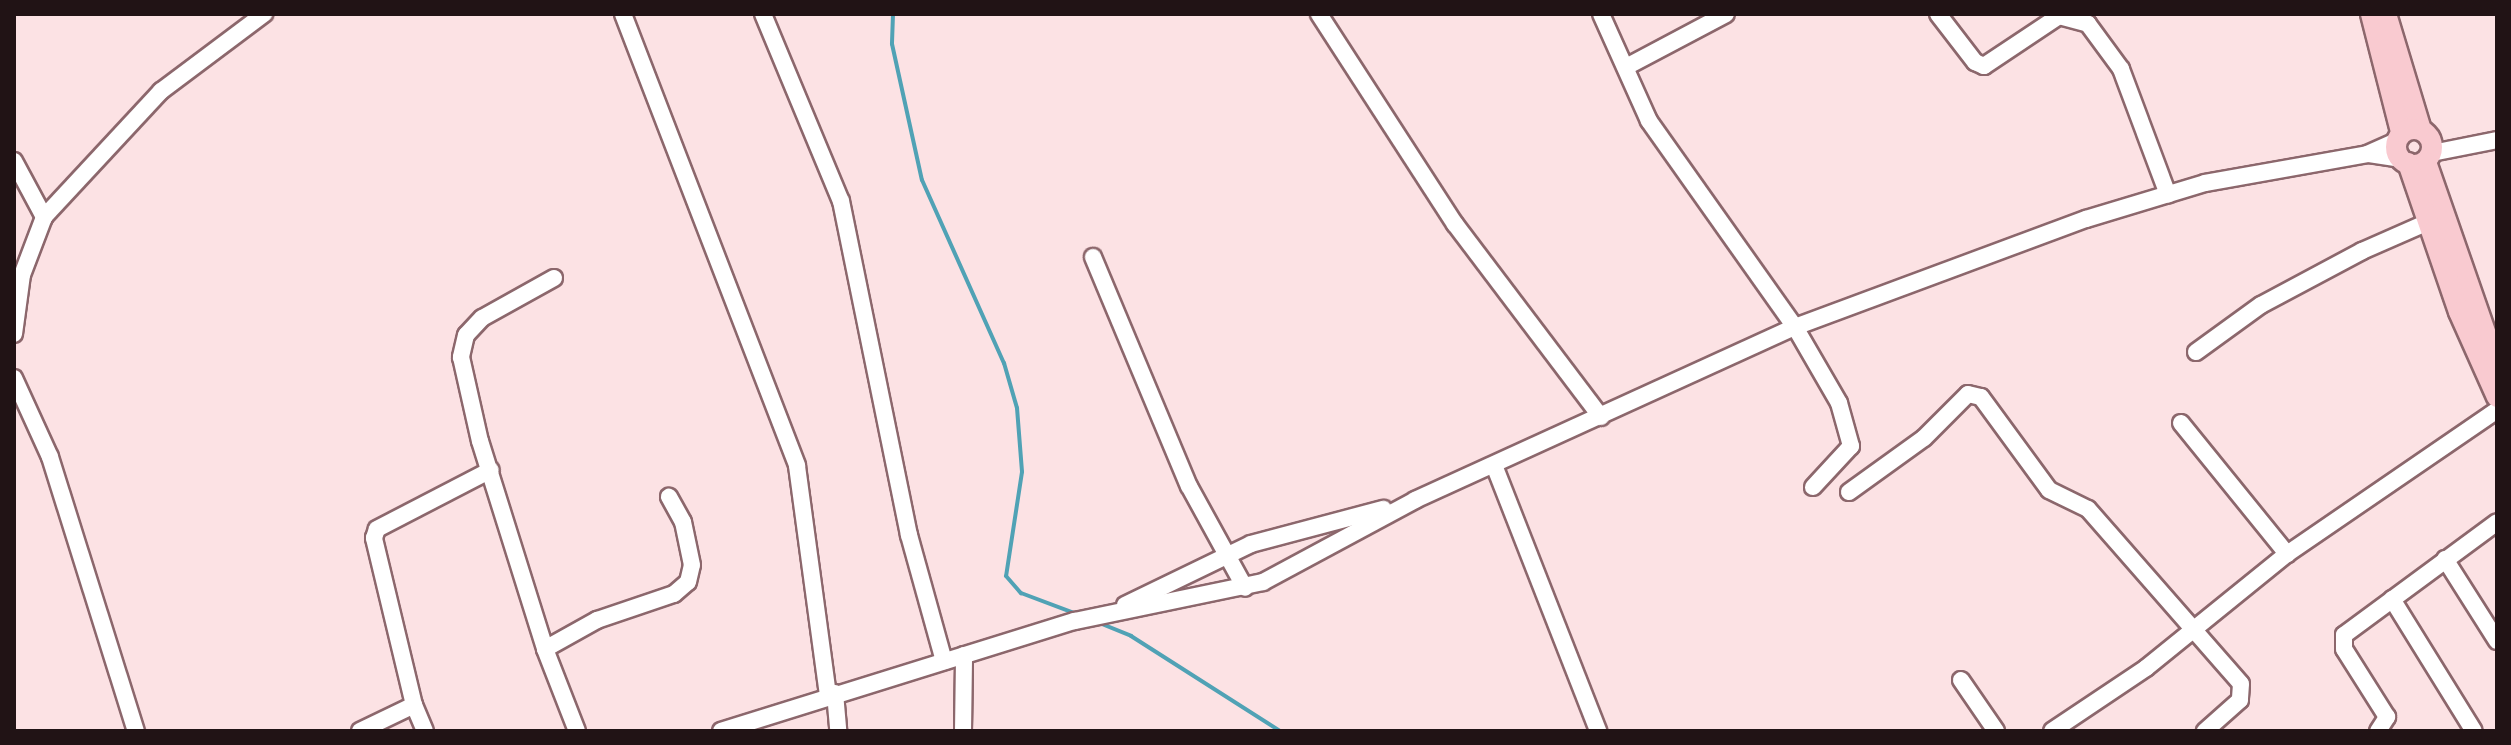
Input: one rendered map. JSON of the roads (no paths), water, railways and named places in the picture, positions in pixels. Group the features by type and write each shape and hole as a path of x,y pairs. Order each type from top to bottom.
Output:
{"main road":[{"path":"2371,14 2414,147 2497,366"},
{"path":"2386,14 2428,222 2459,312 2497,397"}],"street":[{"path":"14,334 22,275 44,217 161,91 264,14"},
{"path":"623,14 797,466 838,731"},
{"path":"763,14 841,201 909,535 944,661"},
{"path":"1319,14 1455,224 1601,417"},
{"path":"1601,14 1679,169 1795,327 1851,433 1851,446 1813,487"},
{"path":"1626,67 1726,14"},
{"path":"1938,14 1975,62 1984,66 2059,16 2088,24 2121,69 2168,195"},
{"path":"721,731 832,694 1114,610 1245,588 1415,500 1795,327 2005,246 2239,175 2414,147 2497,140"},
{"path":"14,161 44,217"},
{"path":"2196,352 2261,305 2362,251 2428,222"},
{"path":"1093,257 1150,400 1245,588"},
{"path":"554,278 482,318 466,335 461,357 465,380 545,649 577,731"},
{"path":"14,378 50,457 136,731"},
{"path":"1849,492 1924,438 1974,392 2049,490 2088,509 2195,630 2243,690 2240,700 2205,731"},
{"path":"2052,731 2195,630 2287,554 2497,410"},
{"path":"2181,423 2287,554"},
{"path":"1494,465 1598,731"},
{"path":"425,731 414,705 374,538 377,529 491,470"},
{"path":"545,649 597,620 674,594 688,582 692,565 683,522 669,497"},
{"path":"1114,610 1226,554 1283,533 1415,500"},
{"path":"2378,731 2387,717 2342,641 2392,599 2497,522"},
{"path":"2445,559 2497,641"},
{"path":"2392,599 2474,731"},
{"path":"963,731 964,655"},
{"path":"1961,680 1996,731"},
{"path":"360,731 414,705"}],"waterway":[{"path":"893,14 892,44 922,180 1004,363 1017,408 1022,472 1006,576 1021,593 1077,614"},
{"path":"1097,622 1131,636 1280,731"}]}
